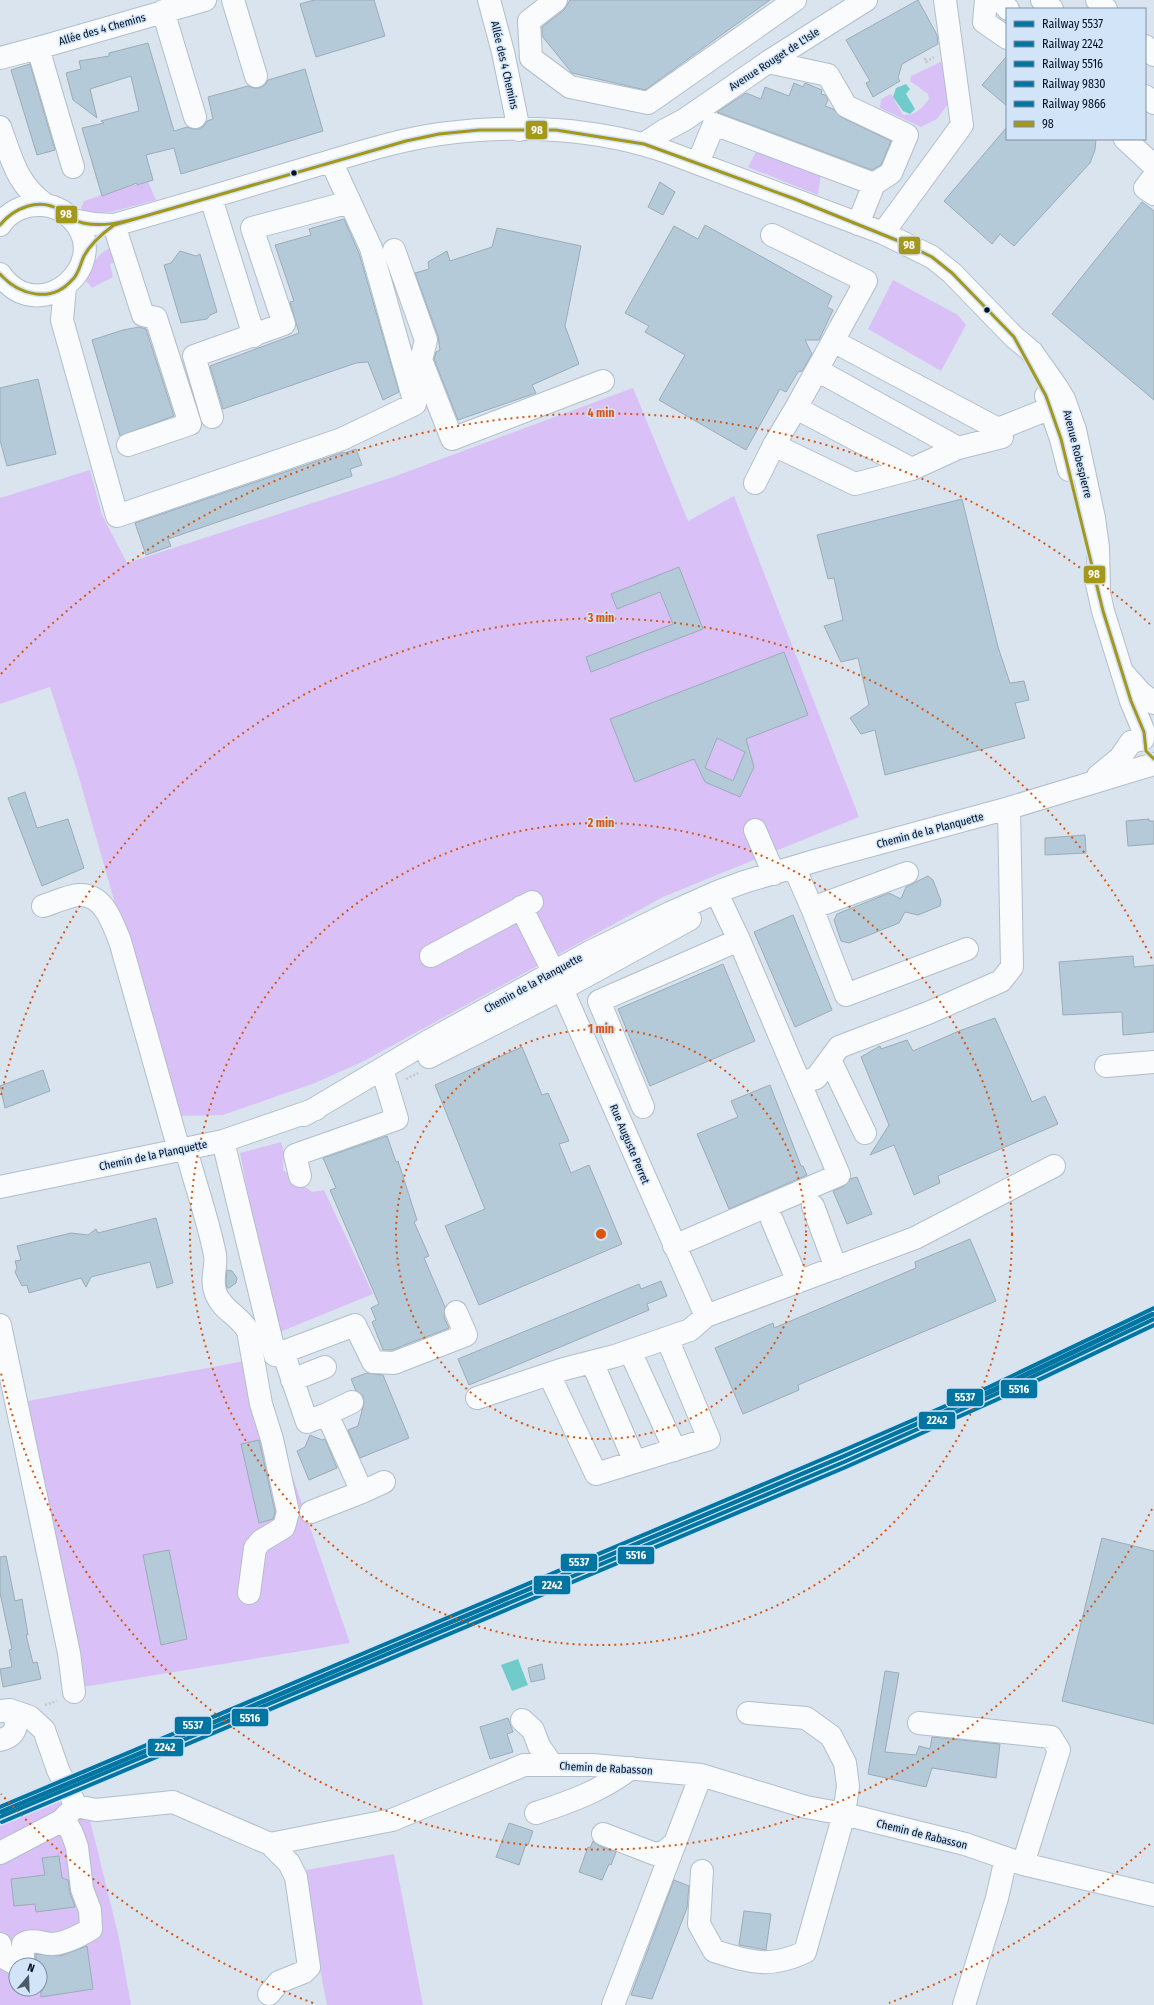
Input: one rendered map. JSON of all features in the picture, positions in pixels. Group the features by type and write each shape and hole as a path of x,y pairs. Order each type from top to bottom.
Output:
{"street":[{"name":"Allée des 4 Chemins","path":"0,58 205,0"},
{"path":"233,0 256,76"},
{"path":"556,0 529,21 531,58 570,87 648,103 795,0"},
{"name":"Avenue Rouget de L'Isle","path":"644,144 665,130 684,120 768,62 866,0"},
{"path":"883,233 962,125 945,0"},
{"path":"986,0 984,22 1006,37"},
{"path":"1000,0 1007,8"},
{"path":"1042,0 1051,8"},
{"path":"1097,0 1105,8"},
{"name":"Allée des 4 Chemins","path":"496,4 503,52 519,130"},
{"path":"163,11 195,117"},
{"path":"503,52 530,38"},
{"path":"1146,47 1154,55"},
{"path":"38,48 73,167"},
{"path":"768,62 828,75 846,106 907,134 891,173 874,184 858,224"},
{"path":"1146,97 1154,103"},
{"name":"Avenue Rouget de L'Isle","path":"670,153 674,134 684,120"},
{"path":"698,163 714,124 874,184"},
{"path":"0,127 24,185 33,195 46,205"},
{"name":"Avenue Robespierre","path":"73,220 94,224 114,225 211,198 331,161 406,141 439,134 479,130 570,132 644,144 698,163 883,233 932,257 952,273 1014,337 1032,352 1064,399 1073,425 1094,518 1098,547 1099,589"},
{"path":"1126,140 1154,166"},
{"path":"1146,140 1154,147"},
{"path":"65,287 62,320 116,516 342,439 415,404 370,248 331,161"},
{"path":"1154,176 1145,188 1154,194"},
{"path":"211,198 254,336"},
{"path":"212,417 194,356 254,336 284,324 252,228 350,202"},
{"path":"0,274 15,289 27,294 48,294 65,287 77,274 84,257 83,238 73,220 56,208 34,204 22,207 1,217"},
{"path":"114,225 143,315 156,318 190,424 128,445"},
{"name":"Avenue Robespierre","path":"84,257 100,236 114,225"},
{"path":"755,483 774,445 866,281 772,235"},
{"path":"394,250 426,340 421,360 452,439 603,381"},
{"path":"39,295 62,320"},
{"name":"Avenue Robespierre","path":"1014,337 1051,408 1062,445 1086,545 1099,589 1103,611 1124,674 1131,701 1147,730 1146,751 1154,759"},
{"path":"774,445 855,484 912,469 958,448 1002,437 998,429 833,341"},
{"path":"817,370 958,448"},
{"path":"796,408 912,469"},
{"path":"998,429 1051,408"},
{"name":"Avenue Robespierre","path":"1124,674 1141,693 1154,703"},
{"name":"Chemin de la Planquette","path":"1086,785 1120,758 1131,742 1147,730"},
{"name":"Chemin de la Planquette","path":"0,1187 224,1141 304,1115 385,1079 557,981 670,912 744,882 1009,808 1154,764"},
{"path":"800,1083 816,1078 839,1047 928,1013 1001,981 1012,967 1009,808"},
{"path":"755,830 812,908 846,995 967,949"},
{"name":"Chemin de la Planquette","path":"304,1115 427,1042 784,871"},
{"path":"812,908 907,873"},
{"path":"42,906 78,895 96,900 108,912 120,941 215,1257 213,1279 216,1294 222,1304 243,1324 248,1331 261,1404 272,1439 288,1512 284,1527 261,1541 255,1548 249,1593"},
{"path":"674,1246 839,1175 739,940 721,902"},
{"name":"Rue Auguste Perret","path":"432,956 526,905 557,981 706,1316"},
{"path":"643,1107 599,1001 739,940"},
{"path":"830,1060 865,1133"},
{"path":"1106,1066 1154,1062"},
{"path":"300,1176 295,1156 397,1119 385,1079"},
{"path":"224,1141 275,1355 355,1325 373,1362 394,1363 466,1335 456,1312"},
{"path":"477,1398 548,1374 592,1362 690,1330 706,1316 915,1238 1054,1166"},
{"path":"813,1206 836,1268"},
{"path":"772,1220 798,1282"},
{"path":"0,1325 69,1653 74,1692"},
{"path":"548,1374 596,1474 636,1462 709,1439 667,1338"},
{"path":"630,1350 675,1450"},
{"path":"283,1352 307,1422 352,1402"},
{"path":"592,1362 636,1462"},
{"path":"292,1380 325,1367"},
{"path":"327,1414 362,1492"},
{"path":"311,1512 384,1482"},
{"path":"5,1711 17,1723 7,1736 34,1741 51,1752"},
{"path":"0,1944 3,1957 14,1963 23,1960 23,1944 29,1940 53,1944 82,1935 91,1929 90,1910 81,1884 77,1847 72,1833 70,1798 51,1752 44,1730 30,1717 5,1711"},
{"path":"702,1871 699,1924 714,1951 750,1962 789,1960 805,1952 844,1814 848,1786 845,1762 831,1736 806,1718 748,1713"},
{"path":"522,1720 533,1730 539,1746 552,1765"},
{"path":"919,1723 1051,1737 1059,1750 1014,1861 997,1898 964,2005"},
{"name":"Chemin de Rabasson","path":"270,1844 392,1820 524,1765 593,1764 701,1775 806,1807 844,1814 965,1844 1014,1861 1154,1895"},
{"path":"536,1813 577,1799 617,1779 631,1768"},
{"path":"613,2005 701,1775"},
{"path":"0,1853 28,1840 70,1812 173,1802 270,1844 289,1863 296,1877 309,1966 304,1972 279,1982 270,1994"},
{"path":"603,1834 655,1854 664,1852 674,1843"}],"shaded area":[{"path":"945,60 948,104 937,119 921,127 880,108 881,99 891,94 903,115 912,114 918,111 929,99 928,94 910,81 911,76"},
{"path":"906,84 910,89 906,94 915,109 910,114 903,111 893,97 896,88"},
{"path":"756,152 821,175 818,195 748,167"},
{"path":"148,182 156,200 111,212 85,213 81,208 84,201 133,185"},
{"path":"119,244 120,261 110,264 113,277 92,288 86,281 97,258 106,250"},
{"path":"893,280 958,315 966,325 941,371 868,329"},
{"path":"633,388 688,521 734,496 859,817 663,897 364,1061 315,1083 223,1115 176,1116 77,771 50,687 0,704 0,498 90,470 102,515 127,563 393,477"},
{"path":"281,1142 284,1152 283,1170 312,1192 324,1190 373,1294 275,1334 240,1153"},
{"path":"245,1361 292,1475 350,1643 83,1687 28,1401"},
{"path":"518,1659 528,1685 512,1691 501,1665"},
{"path":"59,1802 89,1816 119,1938 131,2005 0,2005 0,1826"},
{"path":"394,1854 423,2005 327,2005 301,1871"}],"building":[{"path":"314,0 374,0 385,36 316,57 300,4"},
{"path":"570,0 770,0 645,90 572,73 542,36 542,27 564,10"},
{"path":"918,0 937,35 938,44 902,64 898,78 900,81 873,97 866,83 870,81 846,40"},
{"path":"148,43 174,131 187,127 199,129 204,126 207,121 213,119 208,97 248,86 259,88 265,85 268,80 305,69 323,131 181,174 174,148 146,155 153,180 137,185 137,183 102,196 82,128 104,123 101,121 139,111 131,76 90,89 97,118 73,100 66,73 81,69 79,61 109,56 109,53"},
{"path":"1006,57 1006,105 982,85"},
{"path":"30,64 55,150 37,155 11,70"},
{"path":"794,83 803,87 805,83 822,90 821,94 825,95 828,100 825,106 833,109 841,117 891,141 881,165 872,170 717,112 746,93 761,99 765,87 789,96"},
{"path":"1006,128 1006,140 1096,140 1095,150 1090,163 1014,246 1000,234 992,244 944,201"},
{"path":"660,182 675,192 663,215 648,207"},
{"path":"1142,202 1154,211 1154,400 1052,314"},
{"path":"344,219 359,253 399,392 383,400 368,362 356,363 223,409 210,366 299,333 290,302 294,301 275,245 311,235 309,229"},
{"path":"705,225 832,296 827,307 833,310 819,340 805,340 812,354 802,371 798,372 786,392 780,389 746,450 659,400 685,355 645,332 649,326 625,313 674,226 698,239"},
{"path":"497,228 581,246 565,326 579,364 532,385 536,393 458,420 434,359 436,352 440,350 438,336 415,273 429,269 428,262 447,251 450,261 492,247"},
{"path":"180,251 196,256 200,254 217,312 210,315 207,319 181,323 164,265 171,263"},
{"path":"139,327 146,329 174,416 120,436 92,340 123,330"},
{"path":"38,379 56,454 7,466 0,440 0,388"},
{"path":"356,449 362,465 350,469 352,476 168,539 171,546 146,555 135,523"},
{"path":"962,499 998,647 1010,683 1024,681 1029,700 1015,703 1025,738 885,775 875,730 861,734 850,718 869,705 858,658 841,662 824,626 843,620 834,578 828,579 817,535"},
{"path":"679,567 703,629 591,672 586,657 673,624 660,592 617,609 611,594"},
{"path":"784,652 808,715 746,739 754,767 740,797 705,782 694,759 635,782 610,719","holes":["717,738 745,752 733,781 705,768"]},
{"path":"25,792 37,828 68,819 84,868 42,886 8,798"},
{"path":"1149,819 1149,821 1154,821 1154,844 1128,846 1126,821"},
{"path":"1085,835 1086,853 1045,855 1045,838"},
{"path":"928,876 933,880 941,901 940,906 918,915 905,912 899,923 849,943 841,941 834,920 837,914 889,893 901,899 906,887"},
{"path":"793,915 832,1010 795,1027 754,932"},
{"path":"1133,956 1134,967 1154,965 1154,1032 1123,1035 1122,1012 1063,1015 1059,962"},
{"path":"723,964 755,1041 650,1086 618,1009"},
{"path":"995,1018 1032,1102 1045,1096 1058,1124 938,1176 940,1183 914,1195 894,1145 870,1155 889,1125 861,1057 880,1046 881,1049 907,1040 913,1051 959,1031"},
{"path":"522,1047 542,1095 548,1093 569,1141 559,1144 571,1173 589,1165 622,1244 479,1305 445,1226 485,1209 435,1085"},
{"path":"43,1070 50,1091 5,1108 0,1086"},
{"path":"770,1085 801,1166 803,1166 807,1175 729,1209 697,1134 738,1117 731,1101"},
{"path":"387,1136 396,1162 398,1161 417,1220 414,1222 429,1256 424,1258 445,1307 444,1317 449,1328 392,1350 383,1350 372,1322 376,1320 371,1308 379,1304 330,1190 336,1188 323,1158"},
{"path":"857,1177 872,1214 847,1224 833,1191 844,1186 850,1179"},
{"path":"156,1218 173,1283 157,1288 150,1262 91,1277 86,1287 81,1278 29,1293 27,1285 22,1286 15,1272 17,1268 15,1261 21,1260 17,1246 71,1233 88,1235 96,1229 98,1233"},
{"path":"970,1239 996,1301 798,1385 799,1390 743,1414 715,1348 773,1323 774,1328 916,1268 915,1262"},
{"path":"227,1270 232,1271 237,1278 236,1283 229,1288 227,1288 226,1283"},
{"path":"661,1281 667,1296 647,1304 649,1310 469,1385 458,1359 639,1284 641,1289"},
{"path":"367,1373 383,1375 409,1438 360,1458 348,1430 358,1426 364,1403 363,1396 356,1391 351,1379"},
{"path":"310,1435 322,1440 325,1439 337,1468 309,1480 297,1451 305,1447"},
{"path":"259,1440 275,1512 273,1519 259,1523 241,1444"},
{"path":"1102,1538 1154,1551 1154,1724 1062,1701"},
{"path":"169,1550 187,1639 161,1645 143,1555"},
{"path":"6,1556 15,1601 22,1599 28,1635 26,1635 33,1663 37,1662 41,1679 3,1687 0,1669 12,1667 9,1650 12,1649 0,1593 0,1557"},
{"path":"542,1664 545,1679 531,1682 528,1668"},
{"path":"885,1671 899,1673 885,1752 916,1755 919,1746 930,1749 932,1737 1000,1744 996,1778 932,1768 926,1787 868,1774"},
{"path":"508,1718 513,1732 507,1734 513,1752 490,1759 480,1727"},
{"path":"509,1823 533,1831 528,1845 526,1844 519,1865 496,1857"},
{"path":"593,1841 599,1846 616,1852 611,1865 609,1864 602,1880 579,1872 588,1847 590,1848"},
{"path":"59,1856 62,1878 68,1880 70,1893 75,1907 36,1912 35,1904 14,1906 11,1879 45,1875 42,1858"},
{"path":"674,1880 689,1886 687,1908 652,1999 631,1995"},
{"path":"744,1911 771,1914 766,1950 739,1945"},
{"path":"87,1946 93,1989 48,1996 48,1957 36,1957 36,1954 60,1956"}],"rail line":[{"name":"5537","path":"0,1807 842,1451 989,1387 1154,1308"},
{"name":"9866","path":"0,1812 842,1457 992,1390 1152,1314"},
{"name":"9830","path":"2,1812 844,1456 991,1392 1154,1314"},
{"name":"2242","path":"0,1817 844,1462 994,1395 1154,1319"},
{"name":"5516","path":"2,1822 846,1467 996,1400 1154,1325"}],"transit line":[{"name":"98","path":"0,274 16,287 35,294 55,292 64,287 74,278 84,256 90,247 114,225 406,141 439,134 479,130 556,130 644,144 795,199 906,244 932,257 952,273 1014,337 1046,396 1061,439 1103,611 1131,701 1144,732 1146,751 1154,759"},
{"name":"98","path":"0,225 20,209 27,206 44,204 52,206 76,221 83,223 97,225 111,224 138,218"}]}
